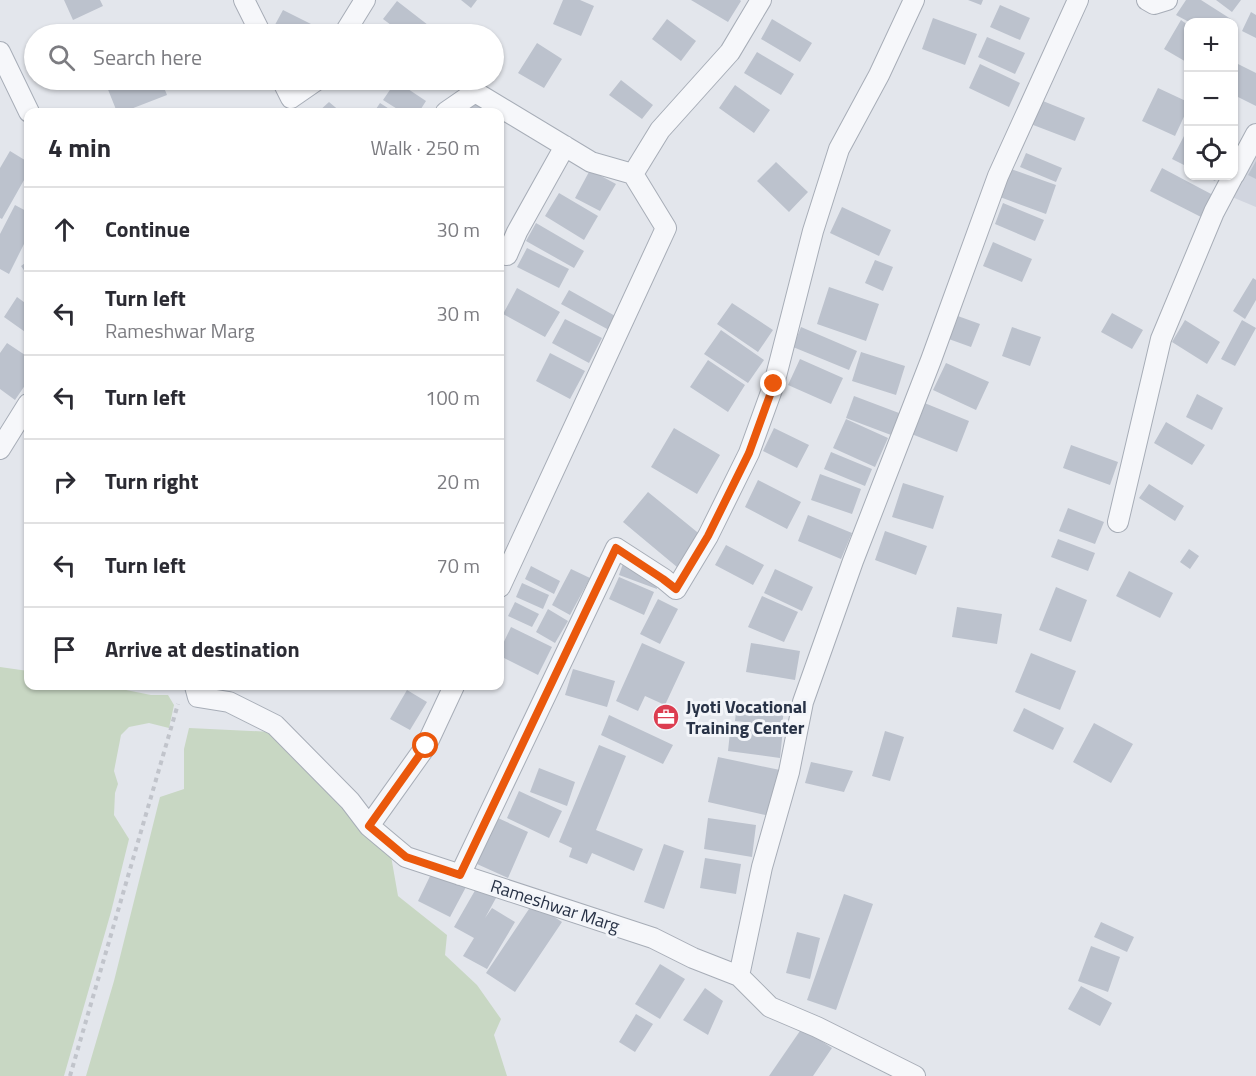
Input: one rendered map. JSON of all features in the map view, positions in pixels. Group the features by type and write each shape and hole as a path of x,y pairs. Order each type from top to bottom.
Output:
{"street":[{"path":"244,0 256,24"},
{"path":"350,24 365,0"},
{"path":"633,174 660,130 730,52 761,0"},
{"path":"460,875 616,548 676,589 708,536 749,453 774,384 813,231 839,149 879,75 914,0"},
{"path":"739,976 762,867 789,772 803,702 854,561 928,370 998,176 1077,0"},
{"path":"1147,0 1154,4 1167,0"},
{"path":"0,52 27,108"},
{"path":"287,90 294,105 308,90"},
{"path":"452,108 475,92 502,108"},
{"path":"504,109 591,162 633,174 666,228 504,578"},
{"path":"1238,166 1256,134"},
{"path":"507,255 517,232 565,146"},
{"path":"1118,522 1161,339 1214,212 1230,180"},
{"path":"0,449 24,411"},
{"path":"369,826 426,746 452,690"},
{"name":"Rameshwar Marg","path":"188,691 198,697 229,702 276,725 350,801 369,826 406,857 653,938 693,958 739,976 770,1007 817,1027 915,1076"}],"path":[{"path":"70,1076 188,691"}],"shaded area":[{"path":"1256,146 1256,207 1232,197"}],"green space":[{"path":"0,667 24,670 24,690 126,690 151,695 168,695 174,705 169,728 149,723 129,727 121,735 114,771 118,784 115,793 114,815 129,839 111,912 64,1076 0,1076"},
{"path":"189,728 273,732 391,856 398,896 447,935 445,955 477,985 501,1019 494,1035 507,1076 86,1076 114,981 160,797 184,789 184,749"}],"building":[{"path":"64,0 100,0 103,6 73,20"},
{"path":"461,0 477,0 471,8"},
{"path":"563,0 580,0 594,6 581,36 553,24"},
{"path":"691,0 740,0 741,1 728,22"},
{"path":"968,0 983,0 981,5"},
{"path":"1186,0 1201,0 1229,18 1184,19 1176,15"},
{"path":"1216,0 1241,0 1232,12"},
{"path":"397,1 427,24 390,24 383,19"},
{"path":"1000,5 1030,18 1020,40 990,27"},
{"path":"283,10 311,24 275,24"},
{"path":"1251,12 1256,15 1256,38 1242,31"},
{"path":"933,18 977,34 965,65 922,49"},
{"path":"667,19 696,41 681,61 652,39"},
{"path":"772,19 812,43 800,62 761,39"},
{"path":"1181,20 1184,22 1184,61 1164,49"},
{"path":"987,37 1025,53 1015,74 978,57"},
{"path":"537,43 562,59 544,88 518,73"},
{"path":"757,52 794,74 781,95 744,73"},
{"path":"980,64 1020,83 1009,107 969,88"},
{"path":"1238,64 1256,73 1256,106 1238,97"},
{"path":"621,80 653,105 642,119 609,95"},
{"path":"735,85 770,110 754,133 719,108"},
{"path":"1158,88 1184,100 1184,117 1175,136 1142,121"},
{"path":"108,90 165,90 167,95 133,108 115,108"},
{"path":"390,90 410,90 426,101 422,108 396,108 383,100"},
{"path":"474,94 496,108 465,108"},
{"path":"1038,99 1085,118 1075,141 1028,123"},
{"path":"329,102 336,108 322,108"},
{"path":"380,103 388,108 377,108"},
{"path":"1184,136 1184,165 1172,159"},
{"path":"10,151 24,160 24,180 2,219 0,218 0,168"},
{"path":"1026,153 1062,168 1056,182 1020,167"},
{"path":"1256,161 1256,179 1248,175"},
{"path":"776,162 808,192 789,212 757,181"},
{"path":"1162,168 1213,195 1201,217 1150,191"},
{"path":"1011,169 1056,185 1046,214 1000,197"},
{"path":"590,170 616,184 600,211 575,198"},
{"path":"559,193 598,216 584,240 545,216"},
{"path":"1003,203 1044,220 1035,241 995,224"},
{"path":"15,205 24,210 24,244 9,274 0,269 0,234"},
{"path":"842,207 891,230 879,256 830,233"},
{"path":"536,223 584,251 574,268 526,241"},
{"path":"993,242 1032,259 1022,282 983,266"},
{"path":"527,248 569,269 559,288 517,267"},
{"path":"875,260 893,267 883,291 865,283"},
{"path":"1253,278 1256,280 1256,300 1245,319 1233,311"},
{"path":"829,287 879,304 866,341 817,324"},
{"path":"517,288 560,312 545,337 504,315"},
{"path":"569,290 617,317 609,330 561,304"},
{"path":"17,297 24,302 24,331 4,317"},
{"path":"732,303 773,330 758,352 717,324"},
{"path":"1112,313 1143,330 1132,349 1101,332"},
{"path":"955,315 980,324 971,347 946,338"},
{"path":"565,319 602,338 589,363 552,343"},
{"path":"1185,320 1220,342 1207,364 1172,342"},
{"path":"1242,320 1256,328 1235,366 1221,359"},
{"path":"801,327 857,351 849,370 793,347"},
{"path":"1012,327 1041,337 1030,366 1002,356"},
{"path":"721,330 764,360 748,383 704,354"},
{"path":"7,343 24,354 24,387 15,400 0,389 0,353"},
{"path":"861,352 905,366 896,395 852,381"},
{"path":"550,353 585,371 570,399 536,381"},
{"path":"800,359 843,378 831,404 788,385"},
{"path":"708,360 745,385 728,412 690,387"},
{"path":"946,363 989,382 976,410 933,390"},
{"path":"1197,394 1223,408 1212,430 1186,417"},
{"path":"854,396 899,413 891,435 846,418"},
{"path":"922,402 969,421 957,452 909,433"},
{"path":"846,419 888,438 875,467 833,448"},
{"path":"1166,422 1205,445 1192,465 1154,443"},
{"path":"674,428 720,455 697,494 651,467"},
{"path":"774,428 809,445 797,468 763,451"},
{"path":"1071,445 1118,462 1110,485 1063,468"},
{"path":"831,452 872,469 865,486 824,469"},
{"path":"820,474 861,489 852,514 811,500"},
{"path":"758,480 801,502 787,529 745,507"},
{"path":"903,483 944,496 933,529 892,517"},
{"path":"1149,484 1184,506 1175,521 1139,498"},
{"path":"648,492 702,536 677,567 623,522"},
{"path":"1068,508 1104,522 1095,544 1059,531"},
{"path":"808,515 852,533 841,559 798,541"},
{"path":"885,531 927,546 916,575 875,560"},
{"path":"1058,539 1095,553 1088,571 1051,557"},
{"path":"726,545 764,565 753,585 715,565"},
{"path":"1189,549 1199,556 1190,569 1180,562"},
{"path":"625,558 655,576 657,589 619,575"},
{"path":"531,566 560,581 554,594 525,579"},
{"path":"571,569 590,578 570,615 552,605"},
{"path":"775,569 813,587 802,611 764,593"},
{"path":"1129,571 1173,593 1160,618 1116,596"},
{"path":"619,577 654,592 644,615 609,599"},
{"path":"522,583 549,595 543,609 516,597"},
{"path":"1056,587 1087,600 1071,642 1039,630"},
{"path":"762,596 798,612 784,642 748,627"},
{"path":"658,599 678,609 660,644 640,634"},
{"path":"515,602 539,614 532,627 508,616"},
{"path":"957,607 1002,614 997,644 952,637"},
{"path":"548,609 568,621 555,643 536,632"},
{"path":"511,627 552,647 538,675 504,658 504,642"},
{"path":"642,643 685,662 665,705 645,696 638,711 616,701"},
{"path":"751,643 800,651 795,680 746,672"},
{"path":"1031,653 1076,671 1060,710 1015,692"},
{"path":"573,669 615,681 607,707 565,695"},
{"path":"407,690 427,702 410,730 390,719"},
{"path":"737,704 784,709 782,726 735,721"},
{"path":"1024,708 1064,728 1053,750 1013,731"},
{"path":"609,715 673,745 663,764 601,735"},
{"path":"731,723 783,729 780,758 728,751"},
{"path":"1094,723 1133,744 1111,783 1073,762"},
{"path":"885,731 904,737 890,781 872,776"},
{"path":"599,745 626,756 596,830 643,849 634,871 592,853 587,864 569,857 572,848 559,842"},
{"path":"718,757 780,770 770,816 708,802"},
{"path":"811,762 853,771 844,792 805,783"},
{"path":"539,768 575,782 567,806 530,792"},
{"path":"519,791 562,811 549,838 507,818"},
{"path":"498,818 528,832 508,878 477,864"},
{"path":"708,818 756,825 752,857 704,849"},
{"path":"664,844 684,851 664,909 644,902"},
{"path":"705,858 741,864 736,894 700,888"},
{"path":"433,870 466,887 450,917 418,901"},
{"path":"477,887 496,898 485,918 492,908 515,922 487,969 463,956 474,938 454,927"},
{"path":"844,894 873,904 836,1010 807,1000"},
{"path":"533,903 562,922 515,992 486,973"},
{"path":"1101,922 1134,937 1127,952 1094,937"},
{"path":"797,932 820,938 810,979 786,973"},
{"path":"1091,946 1120,957 1108,992 1078,981"},
{"path":"660,964 685,979 660,1019 635,1004"},
{"path":"1081,986 1112,1003 1100,1026 1068,1009"},
{"path":"705,988 723,1001 708,1035 683,1020"},
{"path":"636,1014 653,1024 635,1052 619,1042"},
{"path":"802,1028 832,1048 813,1076 769,1076"}],"place":[{"name":"Jyoti Vocational Training Center","path":"666,717"}],"route":[{"path":"426,746 369,826 406,857 460,875 616,548 676,589 708,536 749,453 774,384"}]}
